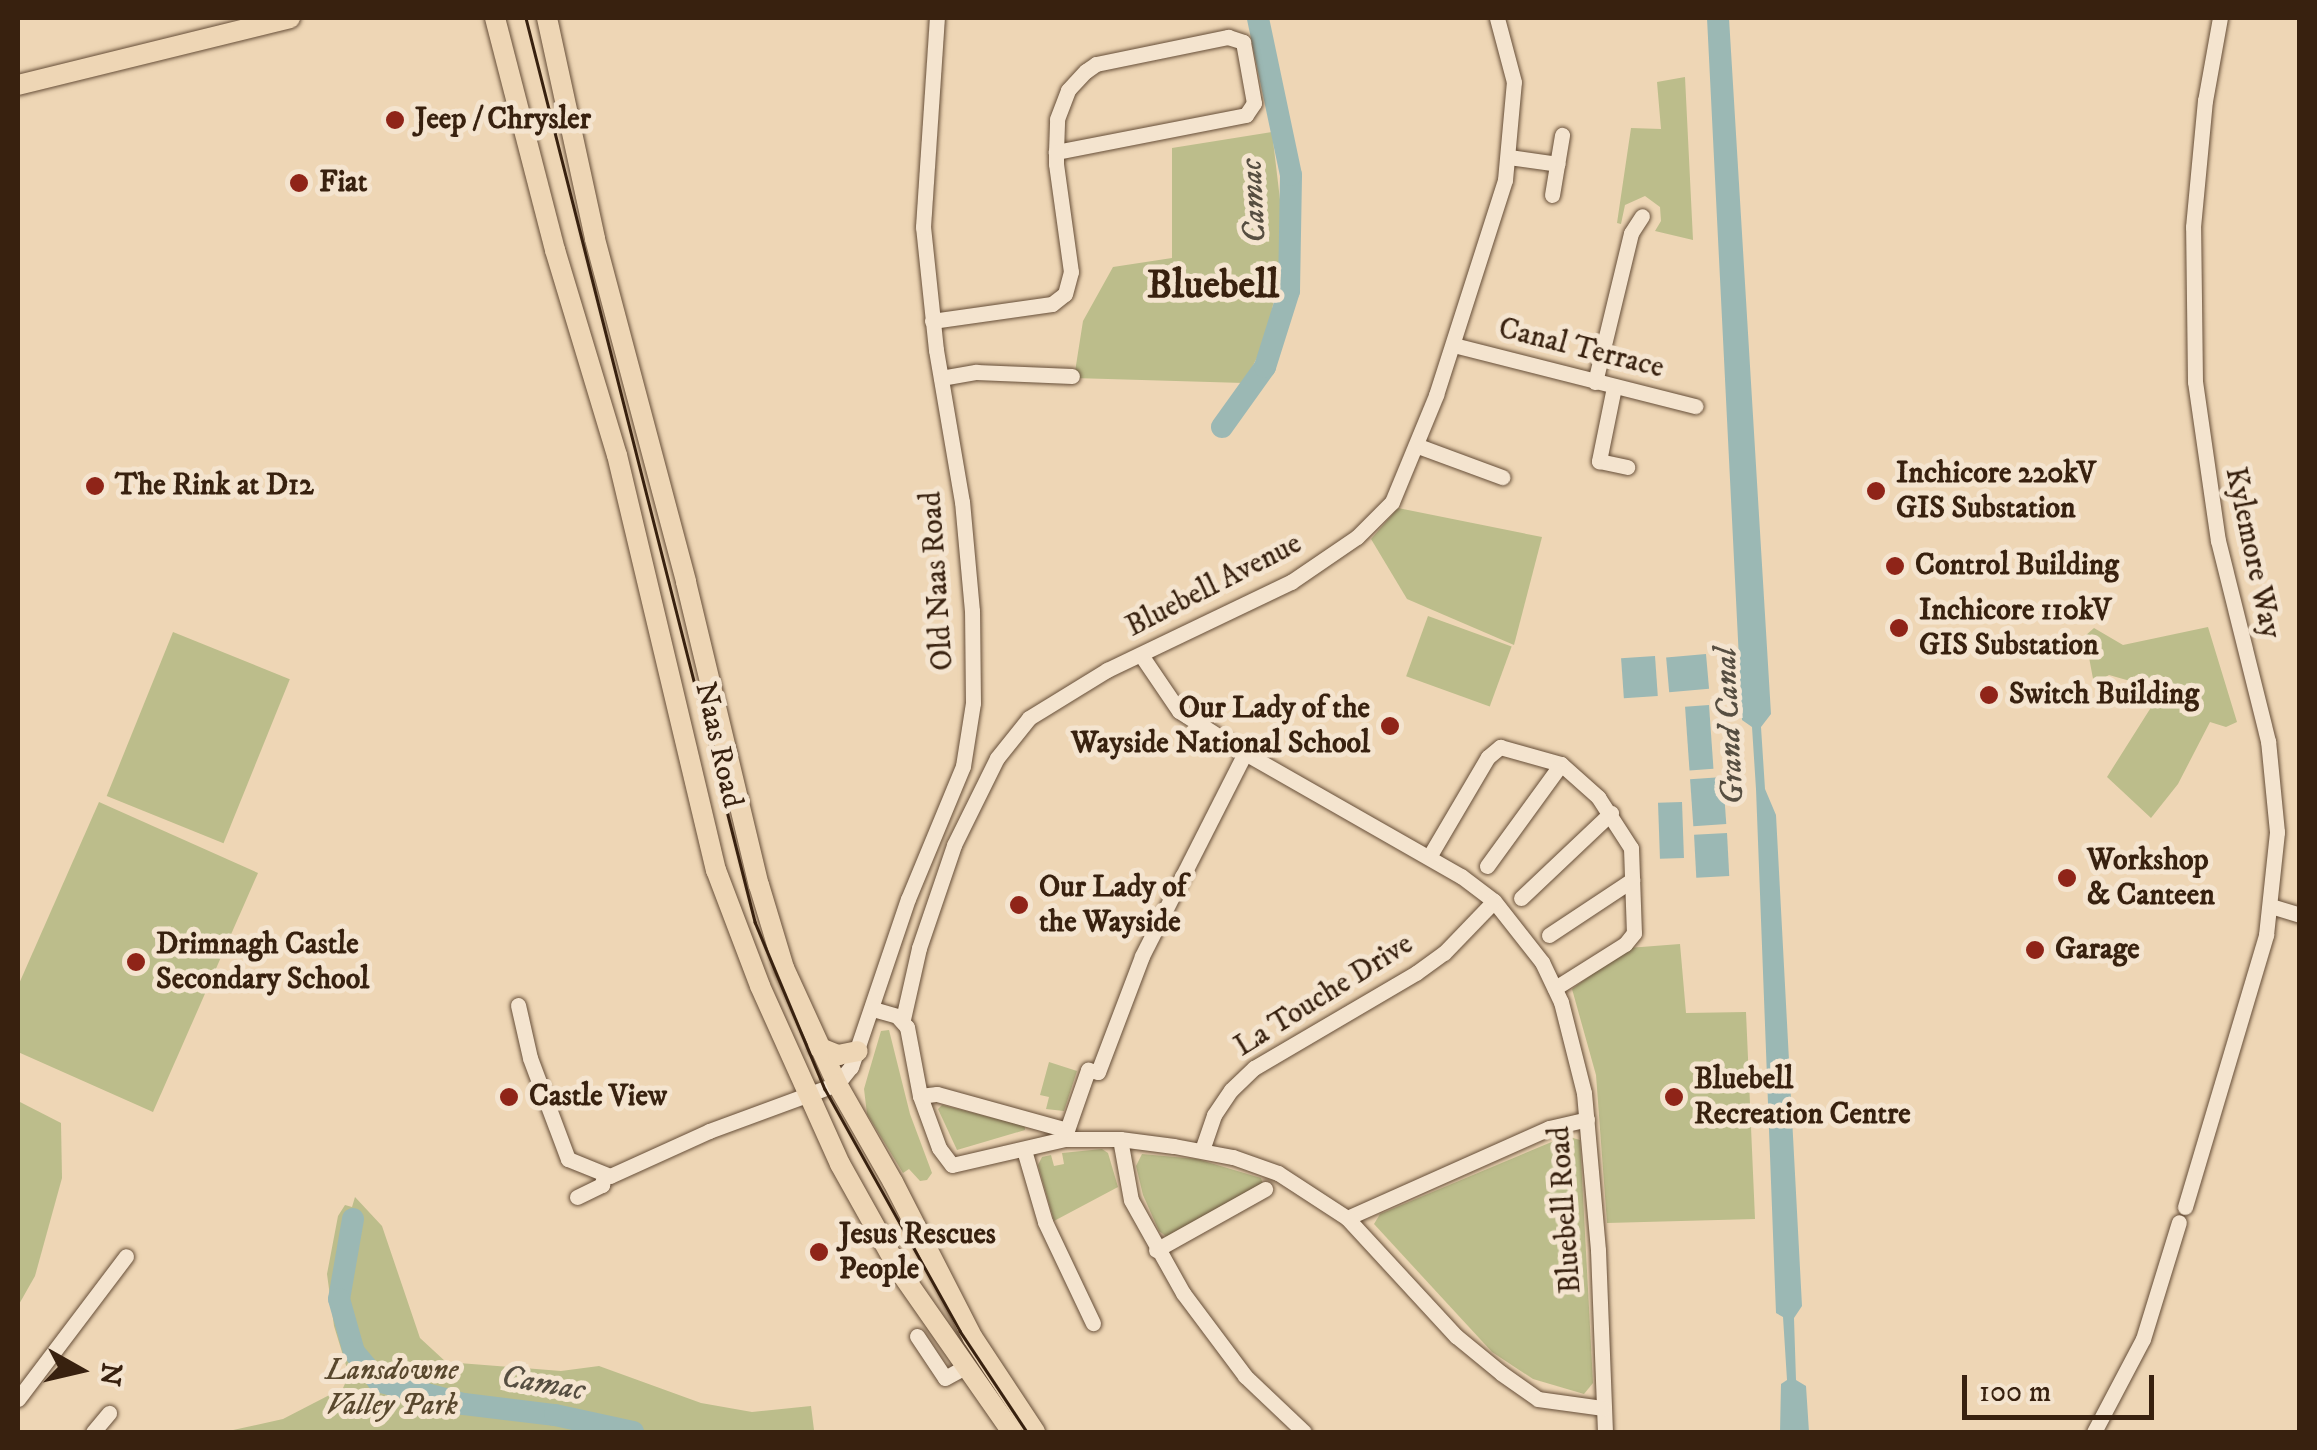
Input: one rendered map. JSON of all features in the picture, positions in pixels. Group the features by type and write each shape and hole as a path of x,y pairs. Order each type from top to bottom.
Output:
{"main road":[{"path":"18,85 290,18"},
{"name":"Naas Road","path":"495,18 555,250 618,456 716,870 806,1096 902,1273 1012,1432"},
{"name":"Naas Road","path":"547,18 595,239 686,582 758,885 784,968 818,1048 973,1338 1036,1432"},
{"path":"818,1048 838,1055 858,1051"}],"street":[{"name":"Old Naas Road","path":"837,1084 858,1051 922,867 963,766 974,702 972,610 962,502 932,320 924,183 938,18"},
{"name":"Bluebell Avenue","path":"1024,1150 952,1165 945,1161 920,1096 903,1020 943,876 976,795 1017,731 1071,689 1265,597 1357,537 1392,502 1418,446 1454,345 1509,157 1514,82 1498,18"},
{"name":"Kylemore Way","path":"2094,1432 2137,1356 2262,953 2271,906 2277,832 2274,775 2211,502 2191,315 2198,158 2220,18"},
{"path":"932,320 1052,304 1065,294 1072,272 1056,152 1062,100 1096,64 1228,36 1243,42 1254,102 1246,115 1056,152"},
{"path":"1552,194 1562,135"},
{"path":"1509,157 1558,164"},
{"path":"1595,382 1631,233 1642,216"},
{"name":"Canal Terrace","path":"1454,345 1695,406"},
{"path":"941,378 976,372 1072,376"},
{"path":"1614,387 1599,462 1627,466"},
{"path":"1418,446 1502,476"},
{"name":"Bluebell Road","path":"1141,656 1179,711 1428,858 1494,901 1523,932 1554,988 1578,1064 1587,1119 1605,1432"},
{"path":"1428,858 1494,750 1507,746 1561,764 1611,813 1630,848 1632,938 1554,988"},
{"path":"1066,1135 1088,1070 1098,1072 1142,956 1245,753"},
{"path":"1487,866 1561,764"},
{"path":"1521,898 1611,813"},
{"path":"922,867 943,876"},
{"path":"1549,935 1632,880"},
{"name":"La Touche Drive","path":"1202,1150 1214,1115 1254,1068 1416,973 1444,952 1494,901"},
{"path":"2271,906 2300,915"},
{"path":"518,1005 530,1058 568,1159 604,1175 616,1176 710,1131 837,1084"},
{"path":"873,1009 903,1020"},
{"path":"920,1096 937,1094 1066,1135 1202,1150 1278,1173 1347,1218 1456,1336 1501,1373 1538,1399 1604,1408"},
{"path":"1347,1218 1549,1128 1587,1119"},
{"path":"1066,1135 1024,1150 1045,1222 1093,1323"},
{"path":"1120,1139 1131,1200 1182,1293 1246,1376 1304,1432"},
{"path":"577,1197 602,1185 604,1175"},
{"path":"1156,1250 1265,1189"},
{"path":"18,1398 126,1256"},
{"path":"917,1336 945,1378 966,1366"},
{"path":"93,1432 109,1413"}],"green space":[{"path":"1685,77 1693,240 1655,231 1661,221 1660,207 1645,196 1625,205 1621,224 1617,223 1631,128 1661,129 1657,82"},
{"path":"1272,132 1283,225 1277,286 1265,342 1244,383 1074,378 1083,321 1113,267 1172,258 1172,148"},
{"path":"1398,508 1542,537 1514,645 1407,599 1371,539"},
{"path":"1428,616 1512,646 1490,707 1406,676"},
{"path":"2208,627 2237,722 2226,727 2210,722 2178,784 2151,818 2107,777 2162,690 2109,675 2094,684 2085,636 2094,628 2123,645"},
{"path":"173,632 290,679 224,843 107,796"},
{"path":"99,802 258,873 153,1112 18,1052 18,986"},
{"name":"Bluebell Recreation Centre","path":"1680,944 1686,1013 1746,1012 1755,1219 1607,1223 1596,1075 1572,989 1628,948"},
{"path":"889,1030 910,1114 932,1173 927,1180 920,1181 909,1169 903,1173 867,1114 864,1089 881,1031"},
{"path":"1049,1062 1077,1071 1064,1111 1046,1109 1049,1097 1040,1095"},
{"path":"18,1101 61,1123 62,1178 35,1276 18,1306"},
{"path":"942,1105 1025,1126 1025,1130 957,1150 938,1109"},
{"path":"1566,1136 1580,1140 1593,1383 1584,1394 1533,1379 1492,1352 1374,1224 1380,1214"},
{"path":"1102,1149 1108,1153 1118,1187 1054,1221 1038,1165 1042,1157 1051,1155 1054,1166 1064,1164 1062,1153"},
{"path":"1142,1154 1197,1159 1261,1178 1263,1184 1167,1237 1159,1231 1143,1195 1136,1166"},
{"name":"Lansdowne Valley Park","path":"355,1197 382,1226 420,1338 446,1362 561,1371 599,1366 701,1403 752,1412 811,1406 814,1430 822,1432 224,1432 283,1419 343,1388 349,1375 334,1326 327,1274 338,1216 345,1205 352,1207"}],"water":[{"path":"1707,18 1729,18 1771,714 1761,727 1765,789 1776,815 1802,1306 1794,1318 1796,1380 1806,1386 1809,1432 1780,1432 1781,1384 1787,1380 1783,1317 1776,1313 1756,789 1752,727 1742,720"},
{"path":"1706,654 1709,689 1669,692 1666,657"},
{"path":"1655,656 1658,696 1624,698 1621,658"},
{"path":"1709,705 1713,769 1690,771 1685,707"},
{"path":"1723,777 1726,824 1693,826 1690,779"},
{"path":"1682,802 1684,858 1660,859 1658,803"},
{"path":"1727,833 1729,876 1696,878 1694,835"}],"waterway":[{"name":"Camac","path":"1222,427 1265,367 1289,291 1291,175 1258,18"},
{"name":"Camac","path":"353,1219 339,1299 354,1352 378,1381 464,1404 555,1415 633,1432"}],"tram line":[{"path":"526,18 755,922 825,1089 960,1331 1027,1432"}],"place":[{"name":"Jeep / Chrysler","path":"395,120"},
{"name":"Fiat","path":"299,183"},
{"name":"The Rink at D12","path":"95,486"},
{"name":"Inchicore 220kV GIS Substation","path":"1876,491"},
{"name":"Control Building","path":"1895,566"},
{"name":"Inchicore 110kV GIS Substation","path":"1899,628"},
{"name":"Switch Building","path":"1989,695"},
{"name":"Our Lady of the Wayside National School","path":"1390,726"},
{"name":"Workshop & Canteen","path":"2067,878"},
{"name":"Our Lady of the Wayside","path":"1019,905"},
{"name":"Garage","path":"2035,950"},
{"name":"Drimnagh Castle Secondary School","path":"136,962"},
{"name":"Castle View","path":"509,1097"},
{"name":"Bluebell Recreation Centre","path":"1674,1097"},
{"name":"Jesus Rescues People","path":"819,1252"}],"district":[{"name":"Bluebell","path":"1213,286"}],"water label":[{"name":"Grand Canal","path":"1730,726"}]}
